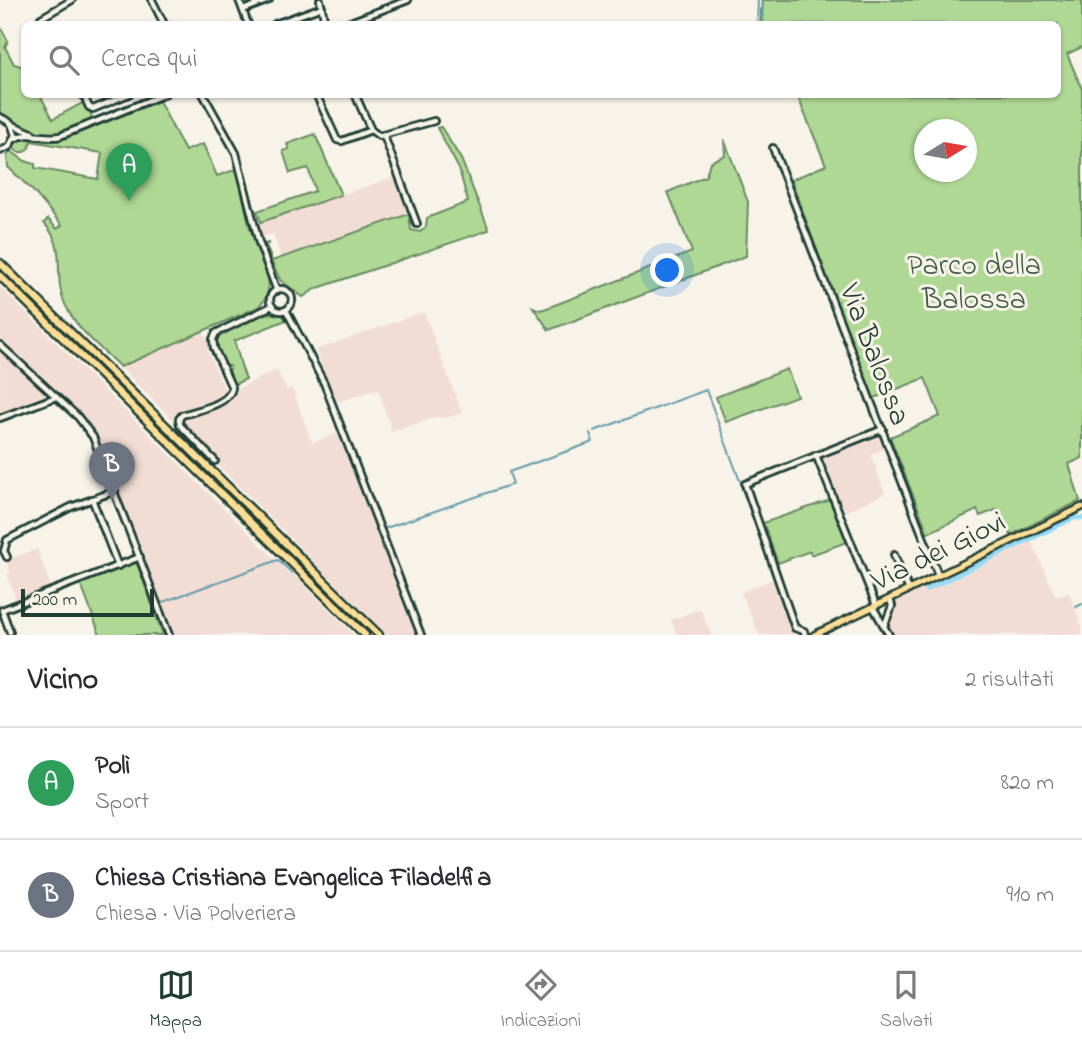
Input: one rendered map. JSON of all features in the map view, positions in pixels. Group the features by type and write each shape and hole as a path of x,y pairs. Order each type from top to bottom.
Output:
{"highway":[{"path":"0,263 379,635"},
{"path":"0,276 365,635"}],"main road":[{"name":"Via dei Giovi","path":"814,635 1082,507"}],"street":[{"path":"43,21 41,18 72,0"},
{"path":"152,0 162,21"},
{"path":"239,0 247,21"},
{"path":"243,10 269,0"},
{"path":"320,0 324,21"},
{"path":"353,21 408,0"},
{"path":"283,21 322,7"},
{"path":"85,98 93,109 119,98"},
{"path":"14,139 26,134 42,138 67,134 155,98"},
{"path":"205,98 236,153 258,243 277,291"},
{"path":"318,98 337,140 342,141 372,130"},
{"path":"357,98 377,135 384,136 434,121"},
{"path":"0,117 42,138"},
{"path":"0,151 9,147 14,139 11,123"},
{"path":"384,136 418,223"},
{"name":"Via Balossa","path":"773,148 938,575"},
{"path":"284,290 291,296 291,305 286,310 279,311 272,306 272,296 277,291 284,290"},
{"path":"215,461 180,425 179,419 182,415 225,400 231,393 232,388 214,348 215,335 272,306"},
{"path":"286,310 324,383 421,635"},
{"path":"0,345 90,432 168,633"},
{"path":"0,418 56,397"},
{"path":"804,633 795,628 745,484 883,429"},
{"path":"816,455 889,635"},
{"path":"7,557 4,551 7,540 71,507 115,491"},
{"path":"92,499 118,566"},
{"path":"894,555 909,590"},
{"path":"9,632 2,610 140,557"},
{"path":"885,624 892,606 890,599"}],"shaded area":[{"path":"397,176 412,213 281,257 273,234 263,237 259,223"},
{"path":"0,287 354,635 172,635 99,441 85,421 0,339"},
{"path":"424,312 462,413 446,418 436,417 392,432 378,389 338,402 315,350"},
{"path":"204,332 210,346 208,352 224,388 235,390 277,370 287,390 292,388 312,443 338,433 416,635 387,635 120,367"},
{"path":"0,350 49,395 0,414"},
{"path":"882,431 888,447 871,455 885,493 841,514 818,456"},
{"path":"1029,535 1056,597 1069,593 1082,626 1082,635 892,635 887,624 896,598"},
{"path":"37,549 53,592 18,605 7,574 10,572 6,560"},
{"path":"776,578 795,634 759,635 741,592"},
{"path":"700,609 712,635 677,635 671,620"}],"green space":[{"name":"Parco della Balossa","path":"762,0 1082,0 1082,47 1067,54 1082,89 1082,458 1069,464 1080,501 1011,535 998,509 980,516 977,510 928,533 890,437 940,416 925,378 872,399 791,180 826,165 798,98 1061,98 1061,21 760,21"},
{"path":"0,26 8,41 5,47 14,64 21,66 21,98 42,98 53,119 84,102 94,120 68,130 42,133 24,129 0,115"},
{"path":"159,101 185,151 203,144 217,176 237,169 249,225 268,279 268,287 265,299 256,308 120,367 86,335 66,307 60,286 58,249 44,223 48,219 57,229 62,225 8,167 7,156 11,151 25,161 35,164 35,168 98,179 102,153 31,141 24,152 13,148 18,139 23,138 58,141"},
{"path":"441,127 461,159 489,230 315,289 303,297 280,280 263,244 269,243 266,245 272,261 409,214 411,230 420,232 426,227 427,218 468,202 459,169 437,128"},
{"path":"315,134 341,195 261,222 257,211 315,191 308,168 290,173 283,151 289,149 287,144"},
{"path":"724,139 748,202 746,256 549,330 533,307 540,310 547,308 692,252 668,192 706,176 710,162 725,155"},
{"path":"266,313 282,315 286,320 234,341 246,379 235,384 229,375 230,366 226,366 217,347 217,338 222,333"},
{"path":"787,369 797,396 726,422 716,397"},
{"path":"830,500 847,542 811,555 810,551 778,563 763,523"},
{"path":"136,561 163,635 100,635 80,582"}],"waterway":[{"path":"757,21 758,0"},
{"path":"762,21 763,0"},
{"path":"594,431 706,390 740,481"},
{"path":"383,529 513,484 509,472 593,442 590,433"},
{"path":"741,486 773,571"},
{"path":"926,590 1074,518 1082,518"},
{"path":"163,602 278,560 292,573"},
{"path":"1076,607 1082,604"}],"place":[{"name":"Polì","path":"129,201"},
{"name":"Chiesa Cristiana Evangelica Filadelfia","path":"112,500"}]}
